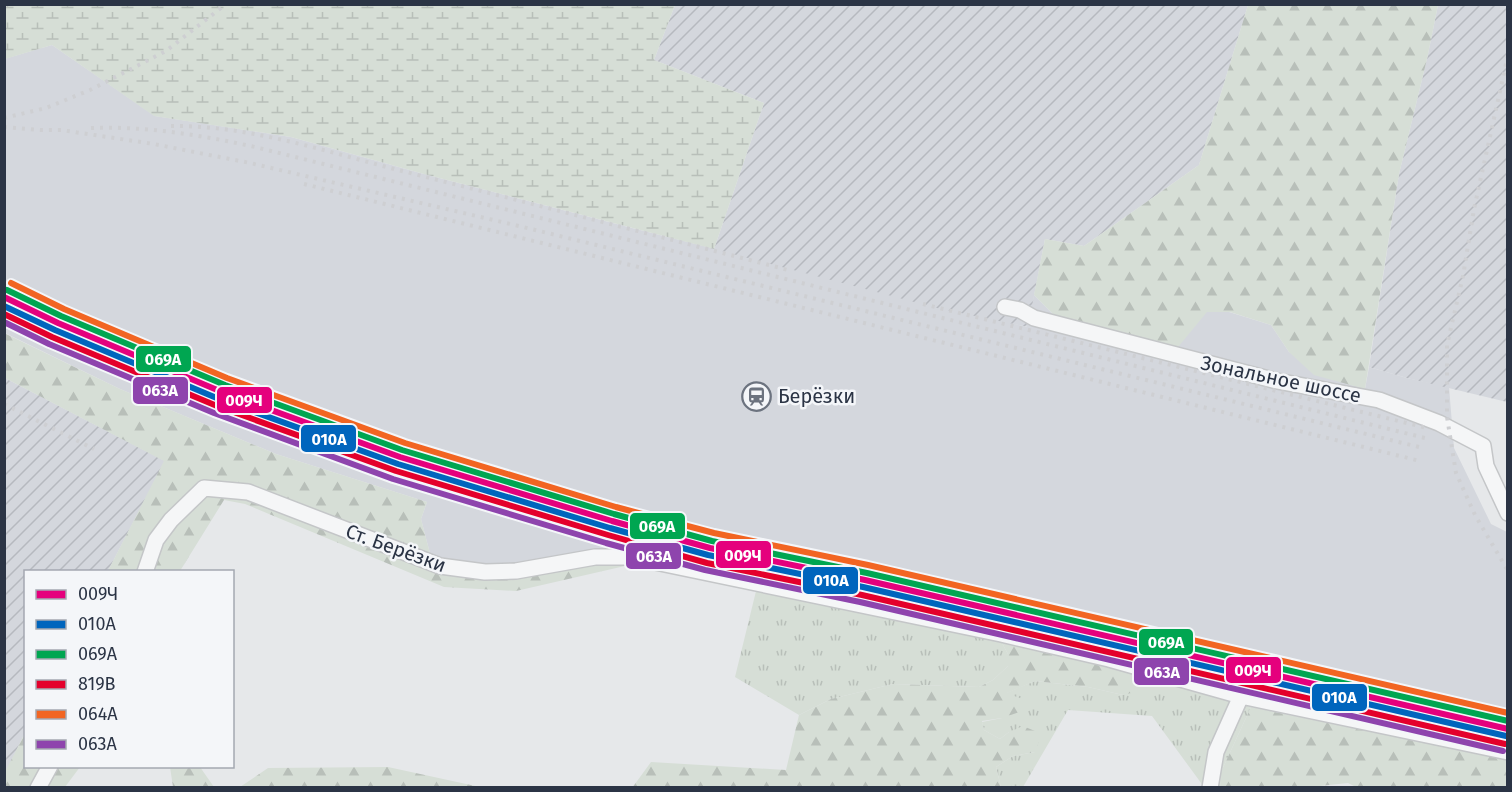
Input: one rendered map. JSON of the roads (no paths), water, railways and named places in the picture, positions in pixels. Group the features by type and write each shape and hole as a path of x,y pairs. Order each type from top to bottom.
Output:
{"street":[{"name":"Зональное шоссе","path":"1005,308 1020,310 1034,318 1266,378 1379,400 1439,423 1483,446 1486,466 1508,513"},
{"name":"Ст. Берёзки","path":"146,570 156,540 171,520 204,488 248,492 449,568 485,572 516,571 595,557 632,557 1109,659 1241,696 1508,752"},
{"path":"1210,788 1216,752 1241,696"},
{"path":"38,788 49,768"}],"railway":[{"path":"4,118 46,108 90,90 166,51 226,4"},
{"path":"1508,55 1447,345 1447,417 1456,473 1475,515 1508,571"},
{"path":"171,126 228,130 285,140 792,271"},
{"path":"4,127 61,130 154,144 250,163 519,226 1423,448"},
{"path":"91,128 132,128 173,132 255,147 1425,438"},
{"path":"304,184 1420,461"},
{"path":"4,289 60,315 224,383 400,448 476,473 711,537 1508,721"},
{"path":"923,304 1427,428"},
{"path":"4,308 152,374 302,433 378,460 532,508 736,561 1508,735"},
{"path":"4,404 94,449"}],"place":[{"name":"Берёзки","path":"757,396"}]}
